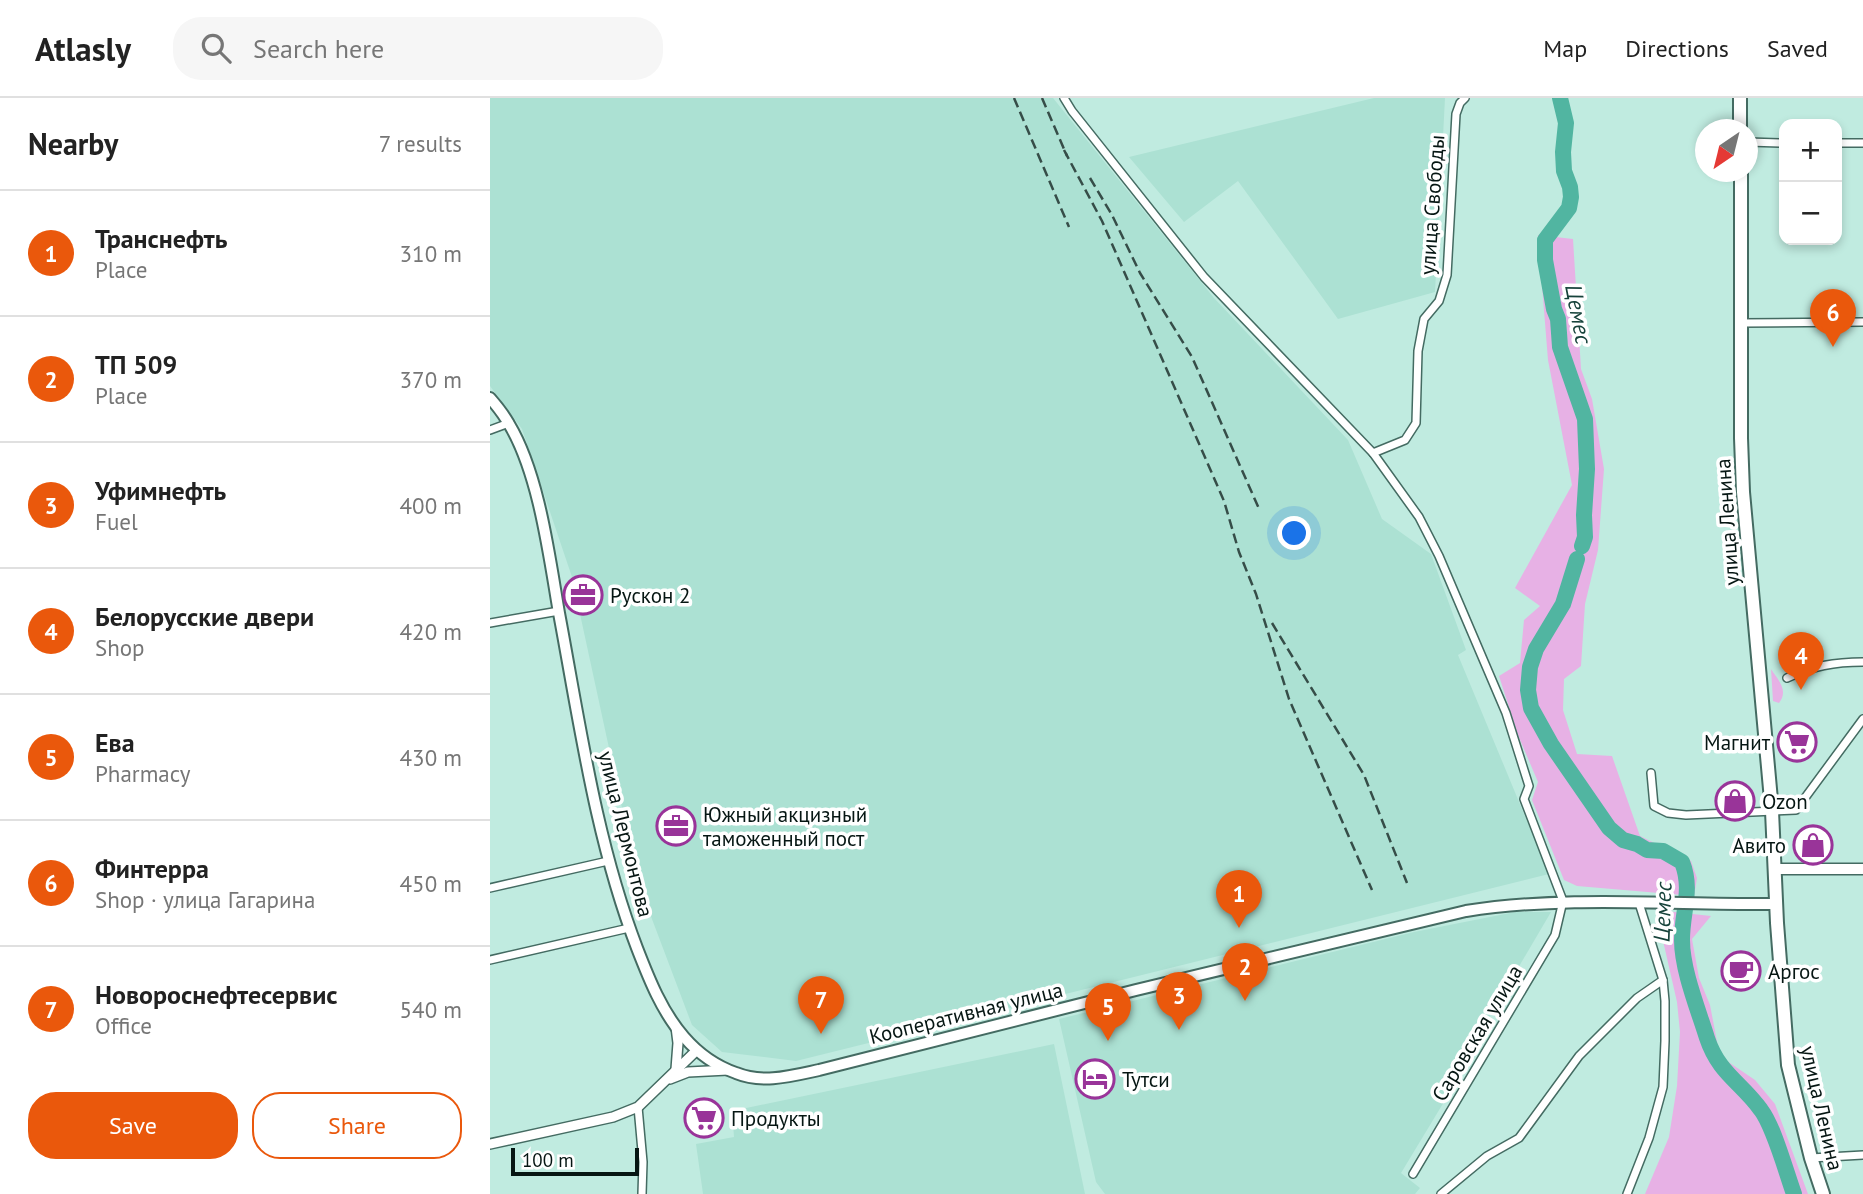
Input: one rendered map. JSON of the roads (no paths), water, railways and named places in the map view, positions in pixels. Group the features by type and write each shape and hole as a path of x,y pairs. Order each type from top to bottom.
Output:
{"highway":[{"path":"1740,98 1740,119"},
{"name":"улица Ленина","path":"1741,182 1743,492 1772,811 1788,1065 1811,1158 1823,1194"}],"main road":[{"name":"улица Лермонтова","path":"490,398 509,423 523,453 534,491 608,861 629,928 660,1000 676,1027 696,1050"},
{"path":"1775,869 1863,869"},
{"name":"Кооперативная улица","path":"696,1050 729,1070 763,1079 788,1077 1466,911 1502,905 1776,904"}],"street":[{"path":"1064,98 1204,277 1373,453 1419,517 1439,556 1506,713 1529,786 1524,799 1562,904"},
{"name":"улица Свободы","path":"1373,453 1405,440 1416,423 1418,351 1424,319 1439,301 1447,275 1456,114 1465,98"},
{"path":"1758,142 1779,143"},
{"path":"1842,143 1863,143"},
{"path":"1742,323 1863,323"},
{"path":"490,430 509,423"},
{"path":"490,623 559,611"},
{"path":"1787,678 1809,668 1834,662 1863,662"},
{"path":"1651,774 1654,806 1668,813 1686,815 1796,810 1863,719"},
{"path":"490,888 608,861"},
{"path":"1627,1194 1649,1138 1663,1087 1663,980 1639,903"},
{"name":"Саровская улица","path":"1413,1174 1555,935 1562,904"},
{"path":"490,960 629,928"},
{"path":"1441,1194 1487,1156 1519,1138 1579,1056 1637,998 1663,980"},
{"path":"676,1027 676,1071"},
{"path":"490,1144 613,1117 638,1107 696,1050"},
{"path":"665,1081 688,1072 729,1070"},
{"path":"638,1107 643,1162 642,1194"},
{"path":"1811,1158 1863,1154"}],"waterway":[{"name":"Цемес","path":"1560,98 1566,123 1564,171 1571,197 1569,208 1545,240 1545,260 1558,319 1560,347 1585,419 1587,469 1585,537 1582,546"},
{"name":"Цемес","path":"1577,559 1563,604 1536,649 1530,667 1528,690 1531,708 1551,744 1609,828 1623,840 1647,850 1663,851 1682,862 1687,882 1682,929 1683,952 1691,989 1707,1038 1724,1069 1766,1118 1794,1194"}],"railway":[{"path":"1014,98 1069,227"},
{"path":"1042,98 1067,156"},
{"path":"1064,150 1102,221 1224,501 1289,699 1372,890"},
{"path":"1090,178 1112,215 1140,273 1192,357 1260,511"},
{"path":"1272,623 1364,775 1407,883"}],"place":[{"name":"Финтерра","path":"1833,347"},
{"name":"Рускон 2","path":"583,595"},
{"name":"Белорусские двери","path":"1801,690"},
{"name":"Магнит","path":"1797,742"},
{"name":"Ozon","path":"1735,801"},
{"name":"Южный акцизный таможенный пост","path":"676,826"},
{"name":"Авито","path":"1813,845"},
{"name":"Транснефть","path":"1239,928"},
{"name":"Аргос","path":"1741,971"},
{"name":"ТП 509","path":"1245,1001"},
{"name":"Уфимнефть","path":"1179,1030"},
{"name":"Новороснефтесервис","path":"821,1034"},
{"name":"Ева","path":"1108,1041"},
{"name":"Тутси","path":"1095,1079"},
{"name":"Продукты","path":"704,1118"}]}
